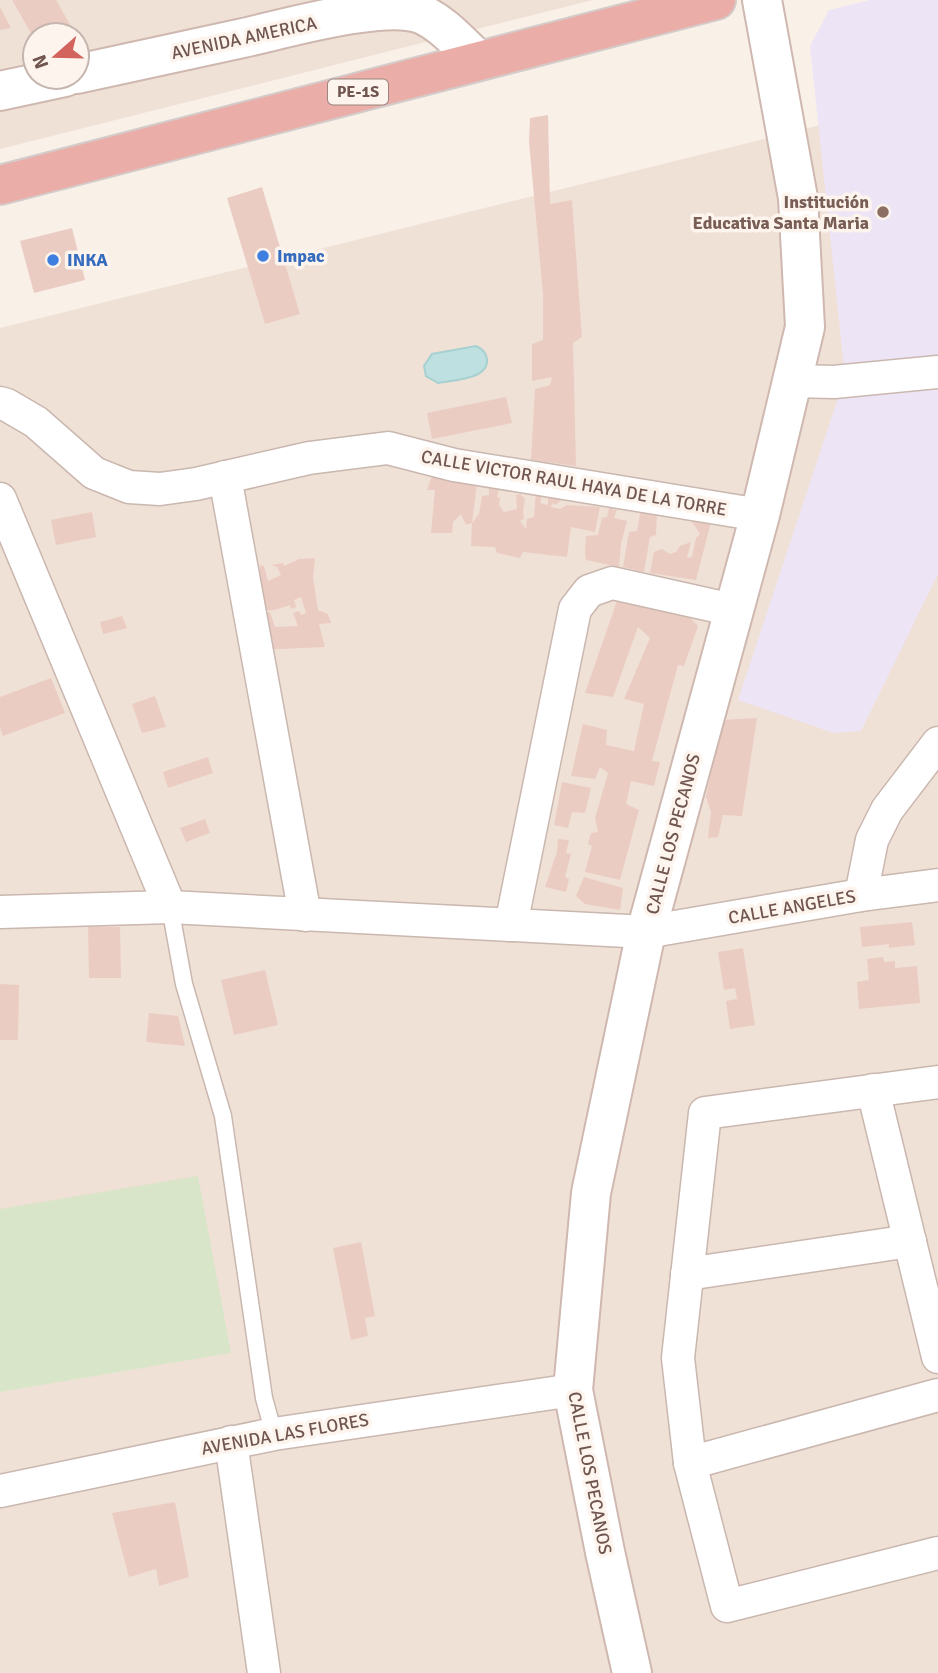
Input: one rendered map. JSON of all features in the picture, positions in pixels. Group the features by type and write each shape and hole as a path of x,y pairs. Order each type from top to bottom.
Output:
{"highway":[{"name":"PE-1S","path":"0,185 716,0"}],"street":[{"name":"CALLE LOS PECANOS","path":"632,1673 604,1552 573,1390 591,1193 646,932 760,515 805,327 798,198 762,0"},
{"name":"AVENIDA AMERICA","path":"91,71 319,21 401,10 421,14 436,23 479,61"},
{"path":"0,91 21,86"},
{"path":"792,381 834,382 938,372"},
{"name":"CALLE VICTOR RAUL HAYA DE LA TORRE","path":"0,403 36,422 93,473 129,487 160,489 309,458 388,448 454,466 760,515"},
{"path":"225,477 305,915"},
{"path":"0,499 170,907"},
{"path":"511,925 575,609 589,591 612,583 733,610"},
{"path":"861,895 872,840 887,810 938,743"},
{"name":"CALLE ANGELES","path":"0,912 170,907 646,932 861,895 938,885"},
{"path":"938,1082 705,1113 678,1359 690,1463 727,1606 938,1553"},
{"path":"873,1090 938,1357"},
{"path":"687,1274 910,1241"},
{"name":"AVENIDA LAS FLORES","path":"0,1491 274,1434 573,1390"},
{"path":"690,1463 938,1395"},
{"path":"231,1442 264,1673"}],"lane":[{"path":"170,907 184,984 223,1116 264,1398 274,1434"}],"shaded area":[{"path":"0,0 593,0 0,149"},
{"name":"Institución Educativa Santa Maria","path":"870,0 938,0 938,574 861,731 834,733 738,700 845,377 810,46 829,10"},
{"path":"938,96 938,1673 0,1673 0,328"}],"green space":[{"path":"198,1176 231,1353 0,1392 0,1209"}],"water":[{"path":"476,346 486,354 487,359 486,366 476,375 438,383 426,376 424,366 432,354"}],"building":[{"path":"12,0 56,0 68,21 24,21"},
{"path":"0,7 11,28 0,30"},
{"path":"548,115 550,204 572,200 582,337 573,343 576,466 531,460 535,389 550,385 552,377 532,381 532,344 543,340 543,294 529,142 530,118"},
{"name":"Impac","path":"262,187 300,314 265,324 227,198"},
{"name":"INKA","path":"72,228 85,280 34,293 20,241"},
{"path":"506,397 512,423 432,439 427,413"},
{"path":"434,470 478,475 472,523 466,525 461,514 453,522 452,533 431,533 435,490 427,490"},
{"path":"489,487 499,488 497,497 500,498 499,505 504,512 517,509 516,495 520,494 525,499 524,519 520,521 526,529 527,519 534,517 536,492 543,493 540,503 548,505 548,498 554,498 556,492 568,499 555,505 552,503 551,507 600,507 595,532 571,527 567,557 523,552 520,558 497,553 495,547 471,546 472,523 479,514 482,496 489,495"},
{"path":"610,504 613,510 617,509 614,518 627,521 619,567 586,560 586,536 598,535 602,518 607,517"},
{"path":"641,509 657,511 656,535 650,537 644,572 623,567 629,532 637,531"},
{"path":"92,512 96,537 56,545 51,520"},
{"path":"695,514 712,518 696,580 650,573 654,552 662,549 670,554 691,542 687,558 692,557 696,538 700,534 692,522"},
{"path":"315,558 313,578 318,610 328,614 331,623 319,624 325,647 259,650 261,615 270,612 275,627 298,626 293,613 306,613 301,597 294,600 296,607 291,609 290,605 260,611 260,565 264,566 268,581 281,575 277,567 271,565 283,563 284,566 299,559"},
{"path":"619,595 684,611 698,626 684,666 678,665 652,761 660,762 654,786 631,781 626,804 639,810 620,880 585,872 592,846 588,844 591,833 598,832 595,818 608,773 600,767 595,779 571,776 583,724 607,730 606,745 634,751 644,704 624,699 650,638 638,627 613,697 585,693"},
{"path":"122,616 127,628 103,634 100,622"},
{"path":"51,678 65,713 3,736 0,728 0,697"},
{"path":"155,696 166,727 142,733 132,704"},
{"path":"757,718 742,816 723,815 718,837 708,838 711,812 706,797 723,720"},
{"path":"208,757 213,773 168,788 163,772"},
{"path":"562,782 591,788 585,813 572,812 568,828 554,825"},
{"path":"205,819 210,833 186,842 180,828"},
{"path":"558,839 569,840 566,853 571,854 565,877 569,879 566,892 545,887 557,852"},
{"path":"584,877 623,888 620,910 585,904 576,896"},
{"path":"912,922 915,945 862,947 860,927"},
{"path":"88,927 120,927 121,978 89,978"},
{"path":"743,948 755,1025 730,1029 726,1001 737,999 735,988 724,990 718,952"},
{"path":"883,957 884,962 895,961 895,968 917,966 920,1003 859,1009 857,982 869,980 867,959"},
{"path":"265,970 278,1025 234,1035 221,980"},
{"path":"0,984 19,985 18,1040 0,1040"},
{"path":"149,1013 178,1016 185,1046 146,1042"},
{"path":"361,1242 375,1316 365,1318 368,1336 351,1340 333,1248"},
{"path":"175,1502 189,1577 159,1586 156,1569 129,1577 112,1513"}],"place":[{"name":"Institución Educativa Santa Maria","path":"883,212"},
{"name":"Impac","path":"263,256"},
{"name":"INKA","path":"53,260"}]}
